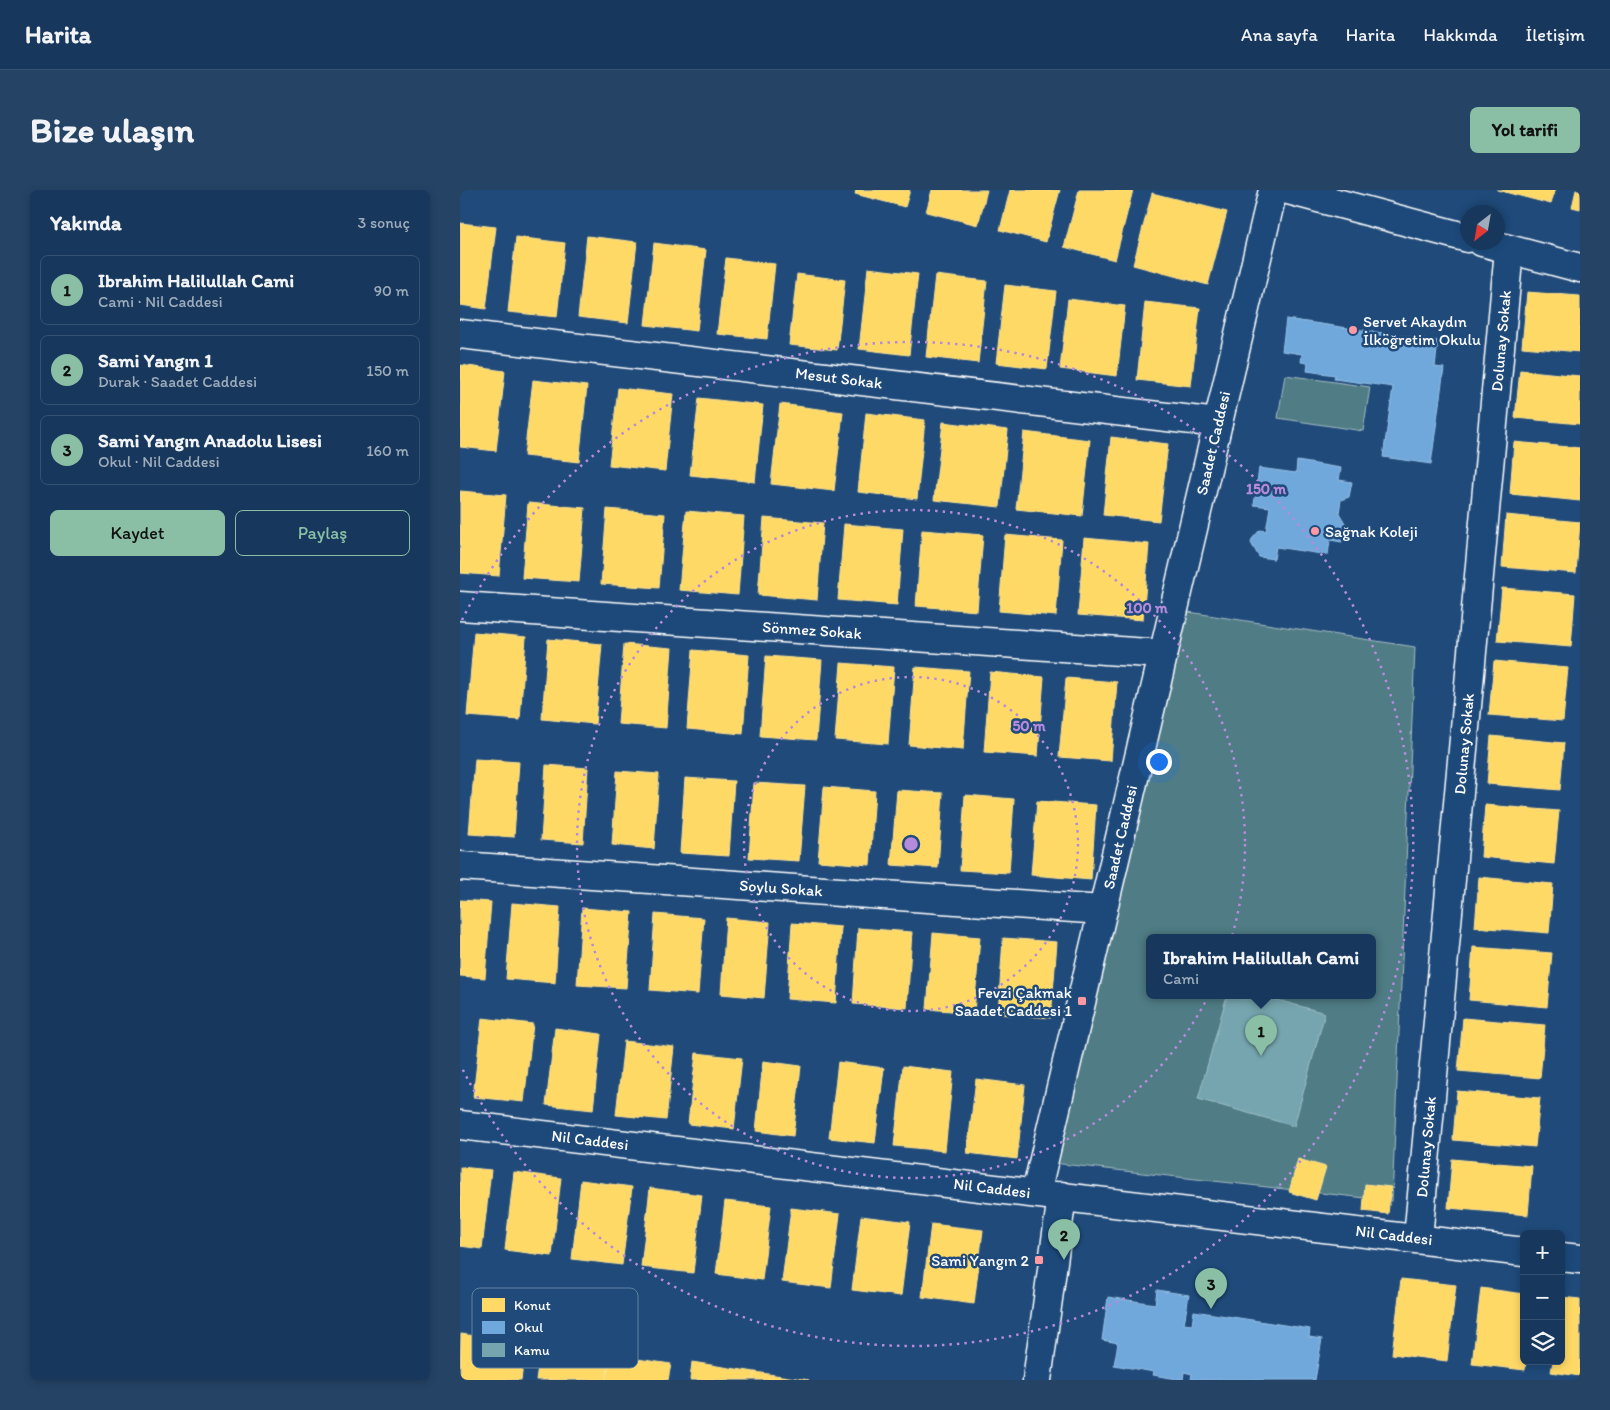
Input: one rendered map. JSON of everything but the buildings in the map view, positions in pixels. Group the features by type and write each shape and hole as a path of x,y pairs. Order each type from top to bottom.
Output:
{"street":[{"name":"Saadet Caddesi","path":"1037,1380 1049,1194 1103,910 1273,190"},
{"path":"1288,190 1460,236"},
{"path":"1505,249 1580,268"},
{"name":"Dolunay Sokak","path":"1418,1238 1509,250"},
{"name":"Mesut Sokak","path":"460,334 1218,423"},
{"name":"Sönmez Sokak","path":"460,606 1164,654"},
{"name":"Soylu Sokak","path":"460,866 1103,910"},
{"name":"Nil Caddesi","path":"460,1125 1520,1251"},
{"path":"1565,1257 1580,1259"}],"green space":[{"path":"1285,375 1370,387 1363,431 1278,418"},
{"path":"1182,611 1415,647 1392,1201 1053,1163"}],"place":[{"name":"Servet Akaydın İlköğretim Okulu","path":"1353,330"},
{"name":"Sağnak Koleji","path":"1315,531"},
{"name":"Fevzi Çakmak Saadet Caddesi 1","path":"1082,1001"},
{"name":"Ibrahim Halilullah Cami","path":"1261,1056"},
{"name":"Sami Yangın 2","path":"1039,1260"},
{"name":"Sami Yangın 1","path":"1064,1260"},
{"name":"Sami Yangın Anadolu Lisesi","path":"1211,1309"}]}
